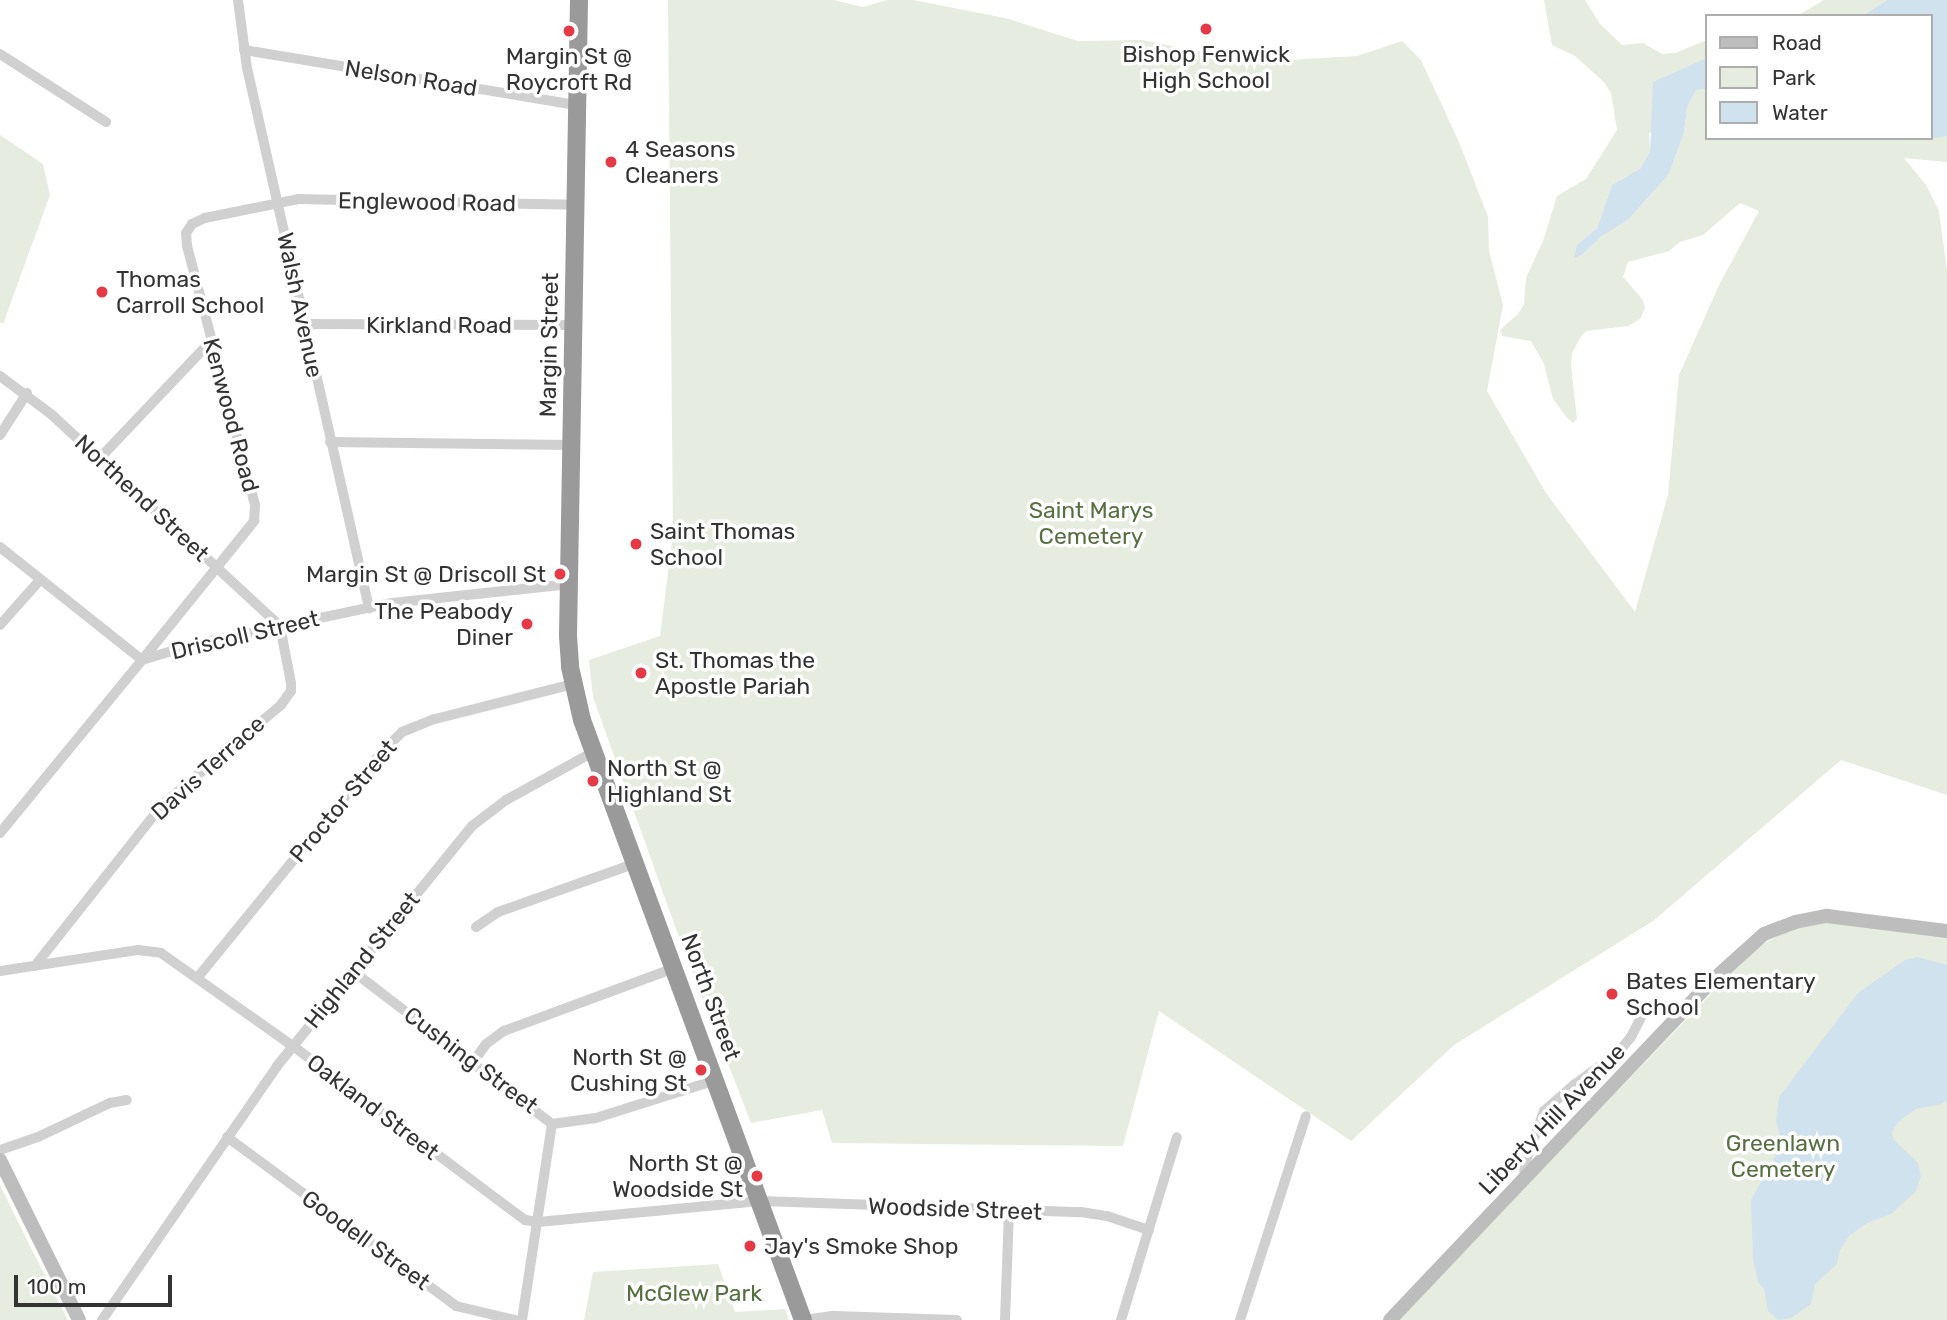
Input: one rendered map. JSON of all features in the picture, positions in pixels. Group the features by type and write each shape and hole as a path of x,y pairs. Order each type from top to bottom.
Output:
{"highway":[{"name":"Margin Street","path":"574,687 568,636 576,205 575,2"},
{"name":"North Street","path":"574,687 803,1320"}],"main road":[{"name":"Liberty Hill Avenue","path":"1390,1320 1525,1181 1714,979 1764,934 1795,922 1826,916 1947,931"},
{"path":"0,1160 79,1320"}],"street":[{"name":"Walsh Avenue","path":"238,0 244,50 303,324 369,608"},
{"name":"Nelson Road","path":"244,50 577,105"},
{"path":"0,54 106,122"},
{"name":"Englewood Road","path":"278,201 576,205"},
{"name":"Kenwood Road","path":"142,660 249,529 256,514 187,246 188,227 205,218 278,201"},
{"name":"Kirkland Road","path":"303,324 574,325"},
{"path":"99,459 211,341"},
{"name":"Northend Street","path":"0,376 27,393 280,626"},
{"path":"0,435 27,393"},
{"path":"330,442 572,444"},
{"path":"0,547 39,581 142,660"},
{"path":"0,625 39,581"},
{"name":"Driscoll Street","path":"0,832 142,660 192,645 369,608 570,584"},
{"name":"Davis Terrace","path":"35,966 127,846 173,794 288,698 290,683 280,626"},
{"name":"Proctor Street","path":"198,977 379,755 402,732 427,722 574,687"},
{"name":"Highland Street","path":"102,1320 227,1137 293,1046 482,816 595,751"},
{"path":"476,927 498,912 636,863"},
{"name":"Oakland Street","path":"0,971 154,950 198,977 293,1046 525,1220 538,1222 760,1201"},
{"path":"473,1062 486,1044 504,1031 674,968"},
{"name":"Cushing Street","path":"354,972 552,1124 596,1118 716,1080"},
{"path":"1525,1181 1524,1166 1545,1111 1575,1084 1618,1053 1631,1037 1644,1012"},
{"path":"0,1150 38,1137 110,1103 127,1100"},
{"path":"1240,1320 1306,1116"},
{"path":"522,1320 552,1124"},
{"name":"Goodell Street","path":"227,1137 456,1306 516,1320"},
{"path":"1121,1320 1177,1137"},
{"name":"Woodside Street","path":"760,1201 1096,1213 1149,1230"},
{"path":"1005,1320 1009,1211"},
{"path":"803,1320 834,1316 957,1320"}],"green space":[{"name":"Saint Marys Cemetery","path":"668,0 834,0 863,7 887,0 913,0 1005,18 1078,41 1142,40 1251,62 1357,56 1402,41 1421,60 1459,142 1488,217 1489,251 1503,305 1487,391 1546,493 1635,612 1668,495 1679,375 1720,283 1759,211 1740,203 1703,235 1680,242 1669,251 1628,262 1623,277 1643,300 1645,308 1640,319 1628,326 1586,331 1580,338 1572,353 1571,366 1577,419 1573,423 1568,419 1553,399 1544,364 1531,341 1502,336 1500,330 1518,314 1524,304 1526,278 1543,241 1557,196 1586,179 1617,130 1611,93 1604,82 1575,56 1552,45 1544,0 1585,0 1600,24 1622,45 1643,43 1662,54 1675,53 1706,40 1706,59 1649,134 1650,151 1641,168 1612,185 1597,228 1577,245 1583,254 1602,236 1628,220 1669,174 1684,133 1687,108 1696,90 1706,89 1706,140 1933,140 1933,137 1947,136 1947,162 1904,158 1926,185 1939,211 1947,271 1947,795 1841,760 1653,921 1454,1045 1351,1141 1159,1011 1123,1146 832,1143 822,1110 751,1123 676,929 593,697 589,660 660,636 673,534"},
{"path":"1824,0 1887,0 1865,14 1800,14"},
{"path":"0,135 43,164 50,195 3,324 0,322"},
{"name":"Greenlawn Cemetery","path":"1834,921 1947,936 1947,1320 1397,1320 1754,949 1793,928"},
{"path":"0,1185 32,1250 68,1320 0,1320"},
{"name":"McGlew Park","path":"718,1264 735,1312 785,1309 789,1320 584,1320 593,1272"}],"water":[{"path":"1887,0 1947,0 1947,136 1933,138 1933,14 1865,14"},
{"path":"1706,58 1706,89 1696,90 1687,108 1684,133 1669,174 1628,220 1574,258 1577,245 1597,228 1612,185 1641,168 1650,151 1653,82"},
{"path":"1917,957 1947,965 1947,1100 1942,1104 1916,1109 1898,1122 1892,1132 1894,1140 1918,1163 1921,1176 1916,1191 1891,1214 1867,1223 1849,1236 1840,1250 1837,1264 1815,1284 1811,1304 1791,1318 1778,1320 1768,1311 1764,1289 1758,1282 1753,1260 1751,1200 1782,1144 1776,1120 1779,1097 1858,993 1905,960"}],"place":[{"name":"Bishop Fenwick High School","path":"1206,29"},
{"name":"Margin St @ Roycroft Rd","path":"569,31"},
{"name":"4 Seasons Cleaners","path":"611,162"},
{"name":"Thomas Carroll School","path":"102,292"},
{"name":"Saint Thomas School","path":"636,544"},
{"name":"Margin St @ Driscoll St","path":"560,574"},
{"name":"The Peabody Diner","path":"527,624"},
{"name":"St. Thomas the Apostle Pariah","path":"641,673"},
{"name":"North St @ Highland St","path":"593,781"},
{"name":"Bates Elementary School","path":"1612,994"},
{"name":"North St @ Cushing St","path":"701,1070"},
{"name":"North St @ Woodside St","path":"757,1176"},
{"name":"Jay's Smoke Shop","path":"750,1246"}]}
